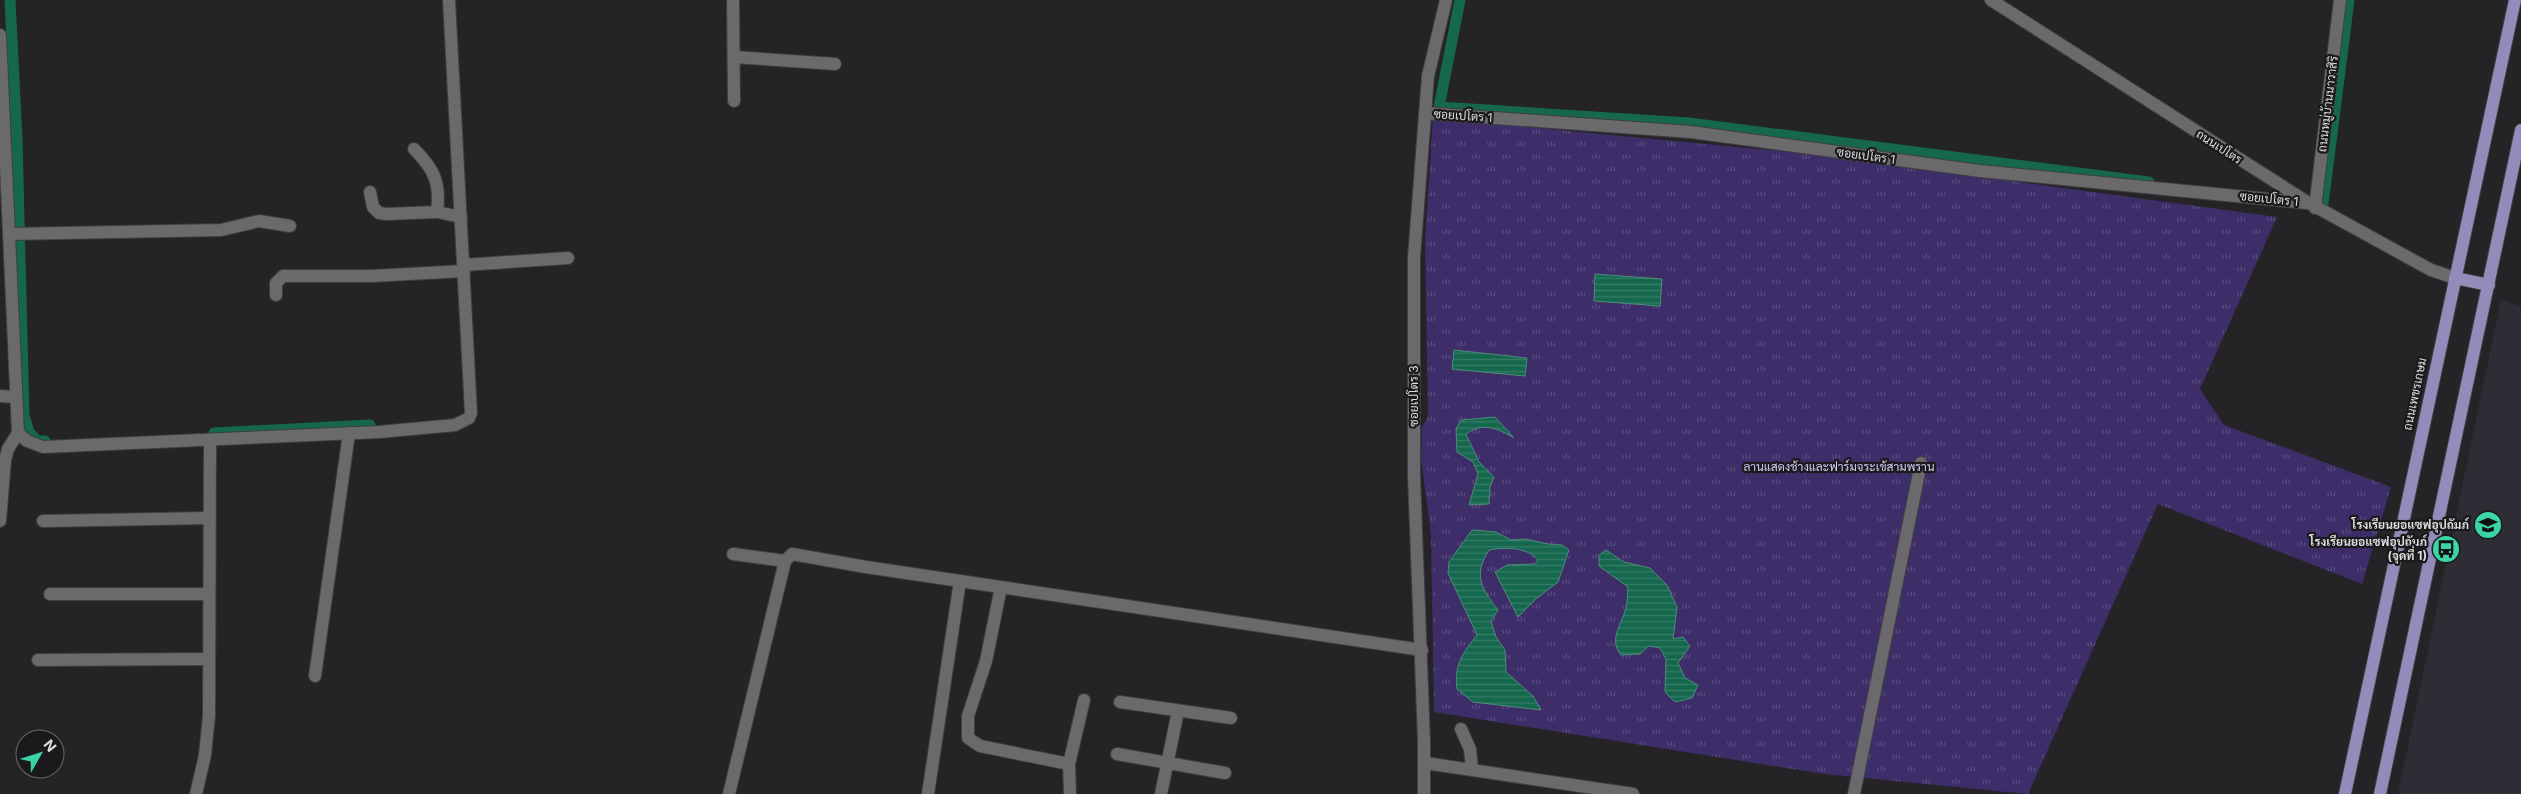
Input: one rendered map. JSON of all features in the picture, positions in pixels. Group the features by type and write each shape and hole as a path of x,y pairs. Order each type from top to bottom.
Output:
{"main road":[{"name":"ถนนเพชรเกษม","path":"2345,794 2515,0"},
{"path":"2380,794 2521,130"},
{"path":"2455,278 2489,285"}],"street":[{"path":"18,433 27,441 43,447 210,441 349,433 455,425 469,418 464,268 449,0"},
{"path":"734,0 734,101"},
{"name":"ซอยเปโตร 3","path":"1424,794 1422,650 1414,476 1414,258 1428,76 1446,0"},
{"name":"ถนนเปโตร","path":"1991,0 2307,203 2431,270 2455,278"},
{"name":"ถนนหมู่บ้านนาวาสิริ","path":"2307,203 2340,0"},
{"path":"0,36 17,234 5,259 18,433 2,460 0,521"},
{"path":"734,57 835,64"},
{"name":"ซอยเปโตร 1","path":"1424,113 1691,132 1980,171 2307,203"},
{"path":"414,149 433,171 438,199 437,212"},
{"path":"370,192 373,207 382,214 437,212 460,217"},
{"path":"17,234 221,230 259,221 290,226"},
{"path":"276,295 276,283 282,276 372,276 568,258"},
{"path":"0,396 16,397"},
{"path":"315,676 349,433"},
{"path":"196,794 208,736 210,441"},
{"path":"1854,794 1921,463"},
{"path":"43,521 209,518"},
{"path":"733,554 785,561"},
{"path":"729,794 785,561 792,554 1422,650"},
{"path":"928,794 960,580"},
{"path":"1000,587 986,661 968,716 968,738 980,746 1069,764"},
{"path":"50,594 208,594"},
{"path":"38,660 208,659"},
{"path":"1070,794 1069,764 1084,700"},
{"path":"1120,702 1231,718"},
{"path":"1161,794 1178,711"},
{"path":"1461,729 1470,750 1472,769"},
{"path":"1117,754 1224,773"},
{"path":"1424,763 1633,794"}],"shaded area":[{"path":"1595,274 1662,279 1660,306 1594,301"},
{"name":"โรงเรียนยอแซฟอุปถัมภ์","path":"2501,300 2521,306 2521,794 2398,794"},
{"path":"1454,350 1527,358 1525,376 1452,369"},
{"path":"1495,417 1514,438 1502,431 1484,427 1472,430 1466,434 1479,462 1494,477 1490,487 1489,504 1469,505 1478,474 1473,462 1457,452 1456,429 1461,420"},
{"path":"1472,530 1496,532 1511,540 1525,539 1562,545 1569,550 1558,582 1537,598 1518,617 1495,572 1507,565 1535,564 1538,560 1522,550 1495,549 1489,550 1481,567 1480,574 1483,588 1498,610 1491,621 1496,637 1505,650 1506,672 1533,696 1541,710 1473,702 1457,689 1458,666 1477,635 1448,573 1449,562"},
{"path":"1606,550 1624,562 1650,568 1667,585 1677,607 1673,639 1683,637 1690,646 1678,663 1685,678 1698,685 1692,698 1675,702 1665,692 1666,659 1660,648 1649,646 1640,654 1621,655 1616,639 1626,608 1628,587 1599,566 1599,555"}],"green space":[{"name":"ลานแสดงช้างและฟาร์มจระเข้สามพราน","path":"1433,118 1821,155 2277,217 2200,389 2224,425 2391,487 2362,584 2158,504 2028,794 1824,774 1434,712 1431,535 1421,458 1422,427 1428,416 1425,241"}],"waterway":[{"path":"10,0 17,139 24,416 29,432 37,441 45,441"},
{"path":"1460,0 1439,107 1689,123 2149,182"},
{"path":"2309,202 2323,204 2349,0"},
{"path":"214,433 370,425"}],"place":[{"name":"โรงเรียนยอแซฟอุปถัมภ์","path":"2488,525"},
{"name":"โรงเรียนยอแซฟอุปถัมภ์ (จุดที่ 1)","path":"2446,549"}]}
